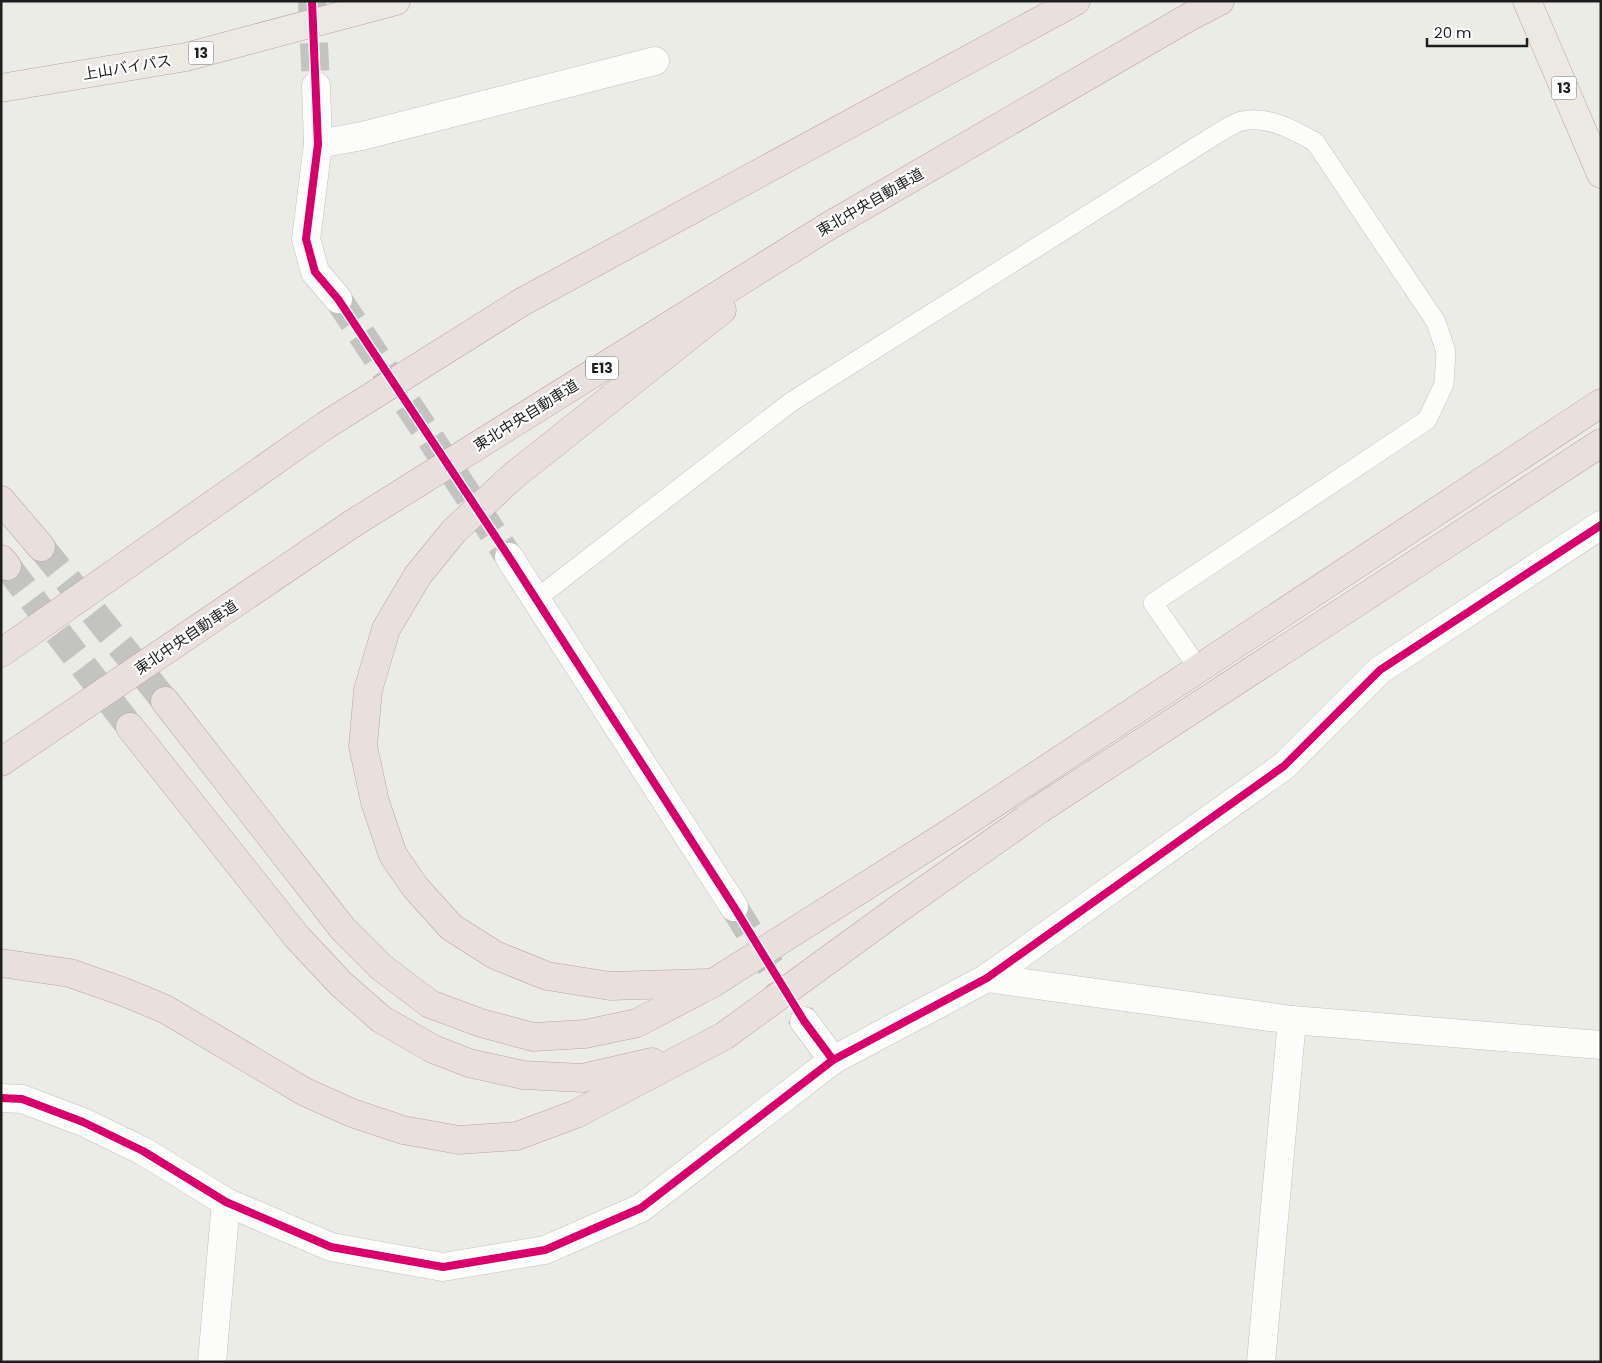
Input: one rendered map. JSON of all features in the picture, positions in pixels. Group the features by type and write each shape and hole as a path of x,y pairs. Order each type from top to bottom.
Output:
{"highway":[{"name":"上山バイパス","path":"1,88 186,57 396,1"},
{"path":"1,653 326,425 522,302 1076,1"},
{"name":"東北中央自動車道","path":"1,762 352,524 827,226 1220,1"},
{"name":"13","path":"1527,1 1601,174"},
{"path":"713,983 610,986 547,976 494,954 451,927 415,887 393,855 375,802 363,746 368,690 386,629 418,575 454,531 512,478 827,226"},
{"path":"165,701 343,929 381,967 430,1004 482,1023 533,1037 585,1034 637,1023 713,983 951,832 1601,403"},
{"path":"1,963 70,973 165,1009 305,1092 352,1113 403,1130 459,1140 517,1136 576,1114 724,1036 900,907 1040,810 1601,443"},
{"path":"1,500 40,548"},
{"path":"130,727 297,937 341,984 381,1018 433,1049 469,1063 523,1075 582,1078 643,1065 724,1036"}],"street":[{"path":"318,144 362,136 655,61"},
{"path":"316,86 318,144 306,239 316,272 338,299"},
{"path":"1,1098 22,1099 83,1122 143,1151 226,1202 331,1247 443,1267 546,1250 641,1208 833,1060 987,978 1284,766 1380,670 1601,525"},
{"path":"509,557 734,907"},
{"path":"987,978 1292,1020 1601,1045"},
{"path":"1262,1362 1292,1020"},
{"path":"804,1021 833,1060"},
{"path":"212,1362 226,1202"}],"lane":[{"path":"536,599 791,402 1215,135 1242,121 1265,121 1293,129 1315,142 1436,322 1446,352 1444,384 1427,420 1153,603 1198,669"}],"tunnel":[{"path":"312,1 316,86"},
{"path":"338,299 509,557"},
{"path":"41,547 165,701"},
{"path":"7,566 130,727"},
{"path":"734,907 804,1021"}],"cycle path":[{"path":"312,1 318,144 306,239 315,272 338,299 509,557 734,907 804,1021 833,1060"},
{"path":"1,1098 22,1099 83,1122 143,1151 226,1202 331,1247 443,1267 545,1250 641,1208 833,1060 987,978 1284,766 1380,670 1601,525"}]}
